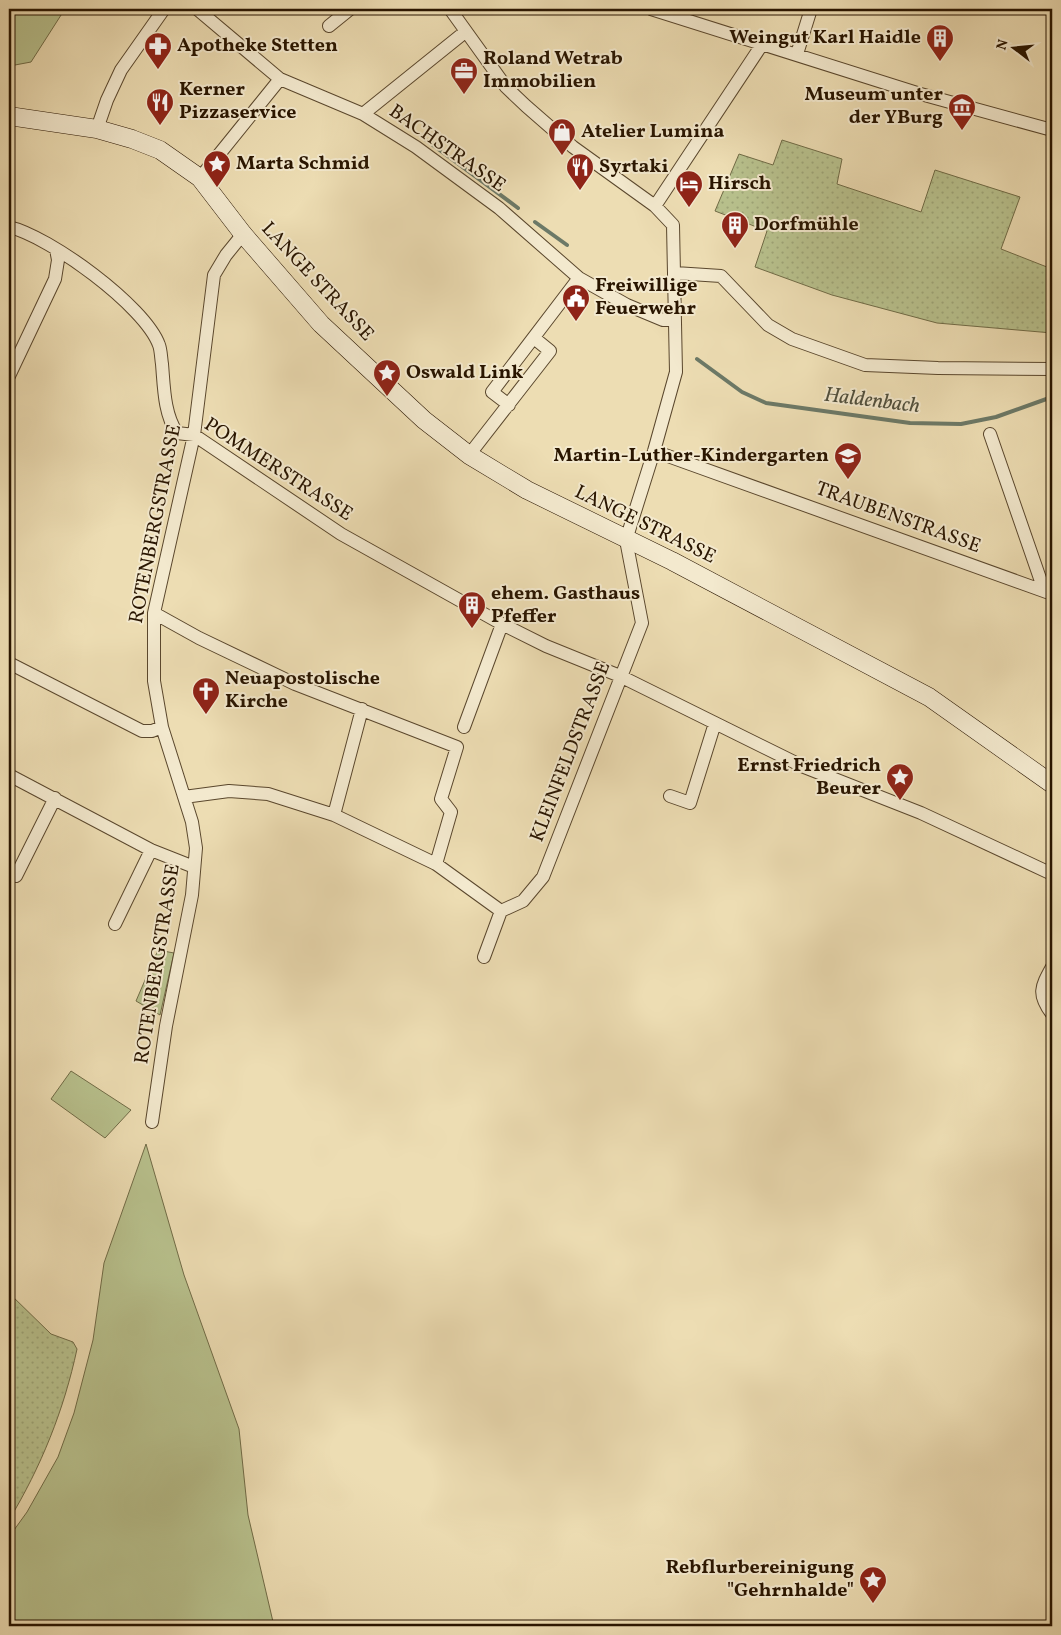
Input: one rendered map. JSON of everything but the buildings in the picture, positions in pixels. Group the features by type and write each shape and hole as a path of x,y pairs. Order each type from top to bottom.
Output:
{"main road":[{"name":"LANGE STRASSE","path":"9,116 97,129 132,139 160,150 200,178 243,234 321,324 424,420 470,455 527,490 672,561 929,697 1051,780"}],"street":[{"path":"97,129 106,100 121,70 164,9"},
{"name":"BACHSTRASSE","path":"197,9 280,79 363,114 416,147 499,208 579,278 627,305 663,320 674,320"},
{"path":"329,26 350,9"},
{"path":"450,9 463,34 506,87 573,147 655,206 673,225 676,372 626,540"},
{"path":"651,9 917,93 1052,130"},
{"path":"797,54 811,9"},
{"path":"363,114 463,34"},
{"path":"655,206 762,44"},
{"path":"200,178 280,79"},
{"name":"POMMERSTRASSE","path":"9,227 38,238 80,262 138,314 159,344 169,422 178,433 194,435 341,534 502,624 546,646 620,676 804,767 921,814 1052,874"},
{"name":"ROTENBERGSTRASSE","path":"152,1122 166,1026 192,895 195,840 192,822 162,727 154,681 154,613 194,435 214,275 243,234"},
{"path":"9,376 55,279 58,260 56,249"},
{"path":"675,273 721,276 768,325 792,339 865,364 920,368 1052,369"},
{"path":"509,405 492,392 579,278"},
{"path":"470,455 550,352 534,338"},
{"name":"TRAUBENSTRASSE","path":"990,434 1048,592"},
{"name":"TRAUBENSTRASSE","path":"654,451 1048,592"},
{"name":"KLEINFELDSTRASSE","path":"501,911 523,901 542,877 642,623 626,540"},
{"path":"154,613 199,638 295,684 457,747 441,799 451,812 436,864"},
{"path":"464,727 502,624"},
{"path":"9,663 102,709 131,727 142,731 152,731 162,727"},
{"path":"334,815 362,709"},
{"path":"670,796 690,803 715,723"},
{"path":"9,775 151,850 194,867"},
{"path":"184,797 229,792 268,794 334,815 436,864 501,911 484,957"},
{"path":"16,876 55,798"},
{"path":"115,924 151,850"},
{"path":"1052,966 1041,987 1044,1003 1052,1014"}],"green space":[{"path":"9,9 59,9 63,12 31,62 15,65 9,71"},
{"path":"782,140 842,159 837,184 921,212 935,170 1020,197 1001,249 1052,269 1052,333 937,323 832,295 755,267 767,231 715,211 739,154 773,165"},
{"path":"158,950 174,953 160,1015 136,1001"},
{"path":"71,1071 131,1110 105,1138 51,1099"},
{"path":"146,1144 184,1275 239,1429 248,1515 274,1626 9,1626 9,1537 27,1512 58,1457 74,1413 93,1340 104,1263"},
{"path":"9,1293 51,1334 73,1342 77,1349 72,1372 50,1438 21,1500 9,1520"}],"waterway":[{"name":"Haldenbach","path":"426,140 518,208"},
{"name":"Haldenbach","path":"535,222 567,245"},
{"name":"Haldenbach","path":"697,359 742,392 766,403 910,423 961,424 996,417 1052,397"}],"place":[{"name":"Weingut Karl Haidle","path":"940,62"},
{"name":"Apotheke Stetten","path":"158,70"},
{"name":"Roland Wetrab Immobilien","path":"464,95"},
{"name":"Kerner Pizzaservice","path":"160,126"},
{"name":"Museum unter der YBurg","path":"962,131"},
{"name":"Atelier Lumina","path":"562,156"},
{"name":"Marta Schmid","path":"217,188"},
{"name":"Syrtaki","path":"580,191"},
{"name":"Hirsch","path":"689,208"},
{"name":"Dorfmühle","path":"735,249"},
{"name":"Freiwillige Feuerwehr","path":"576,322"},
{"name":"Oswald Link","path":"387,397"},
{"name":"Martin-Luther-Kindergarten","path":"848,480"},
{"name":"ehem. Gasthaus Pfeffer","path":"472,629"},
{"name":"Neuapostolische Kirche","path":"206,715"},
{"name":"Ernst Friedrich Beurer","path":"900,801"},
{"name":"Rebflurbereinigung \"Gehrnhalde\"","path":"873,1604"}]}
